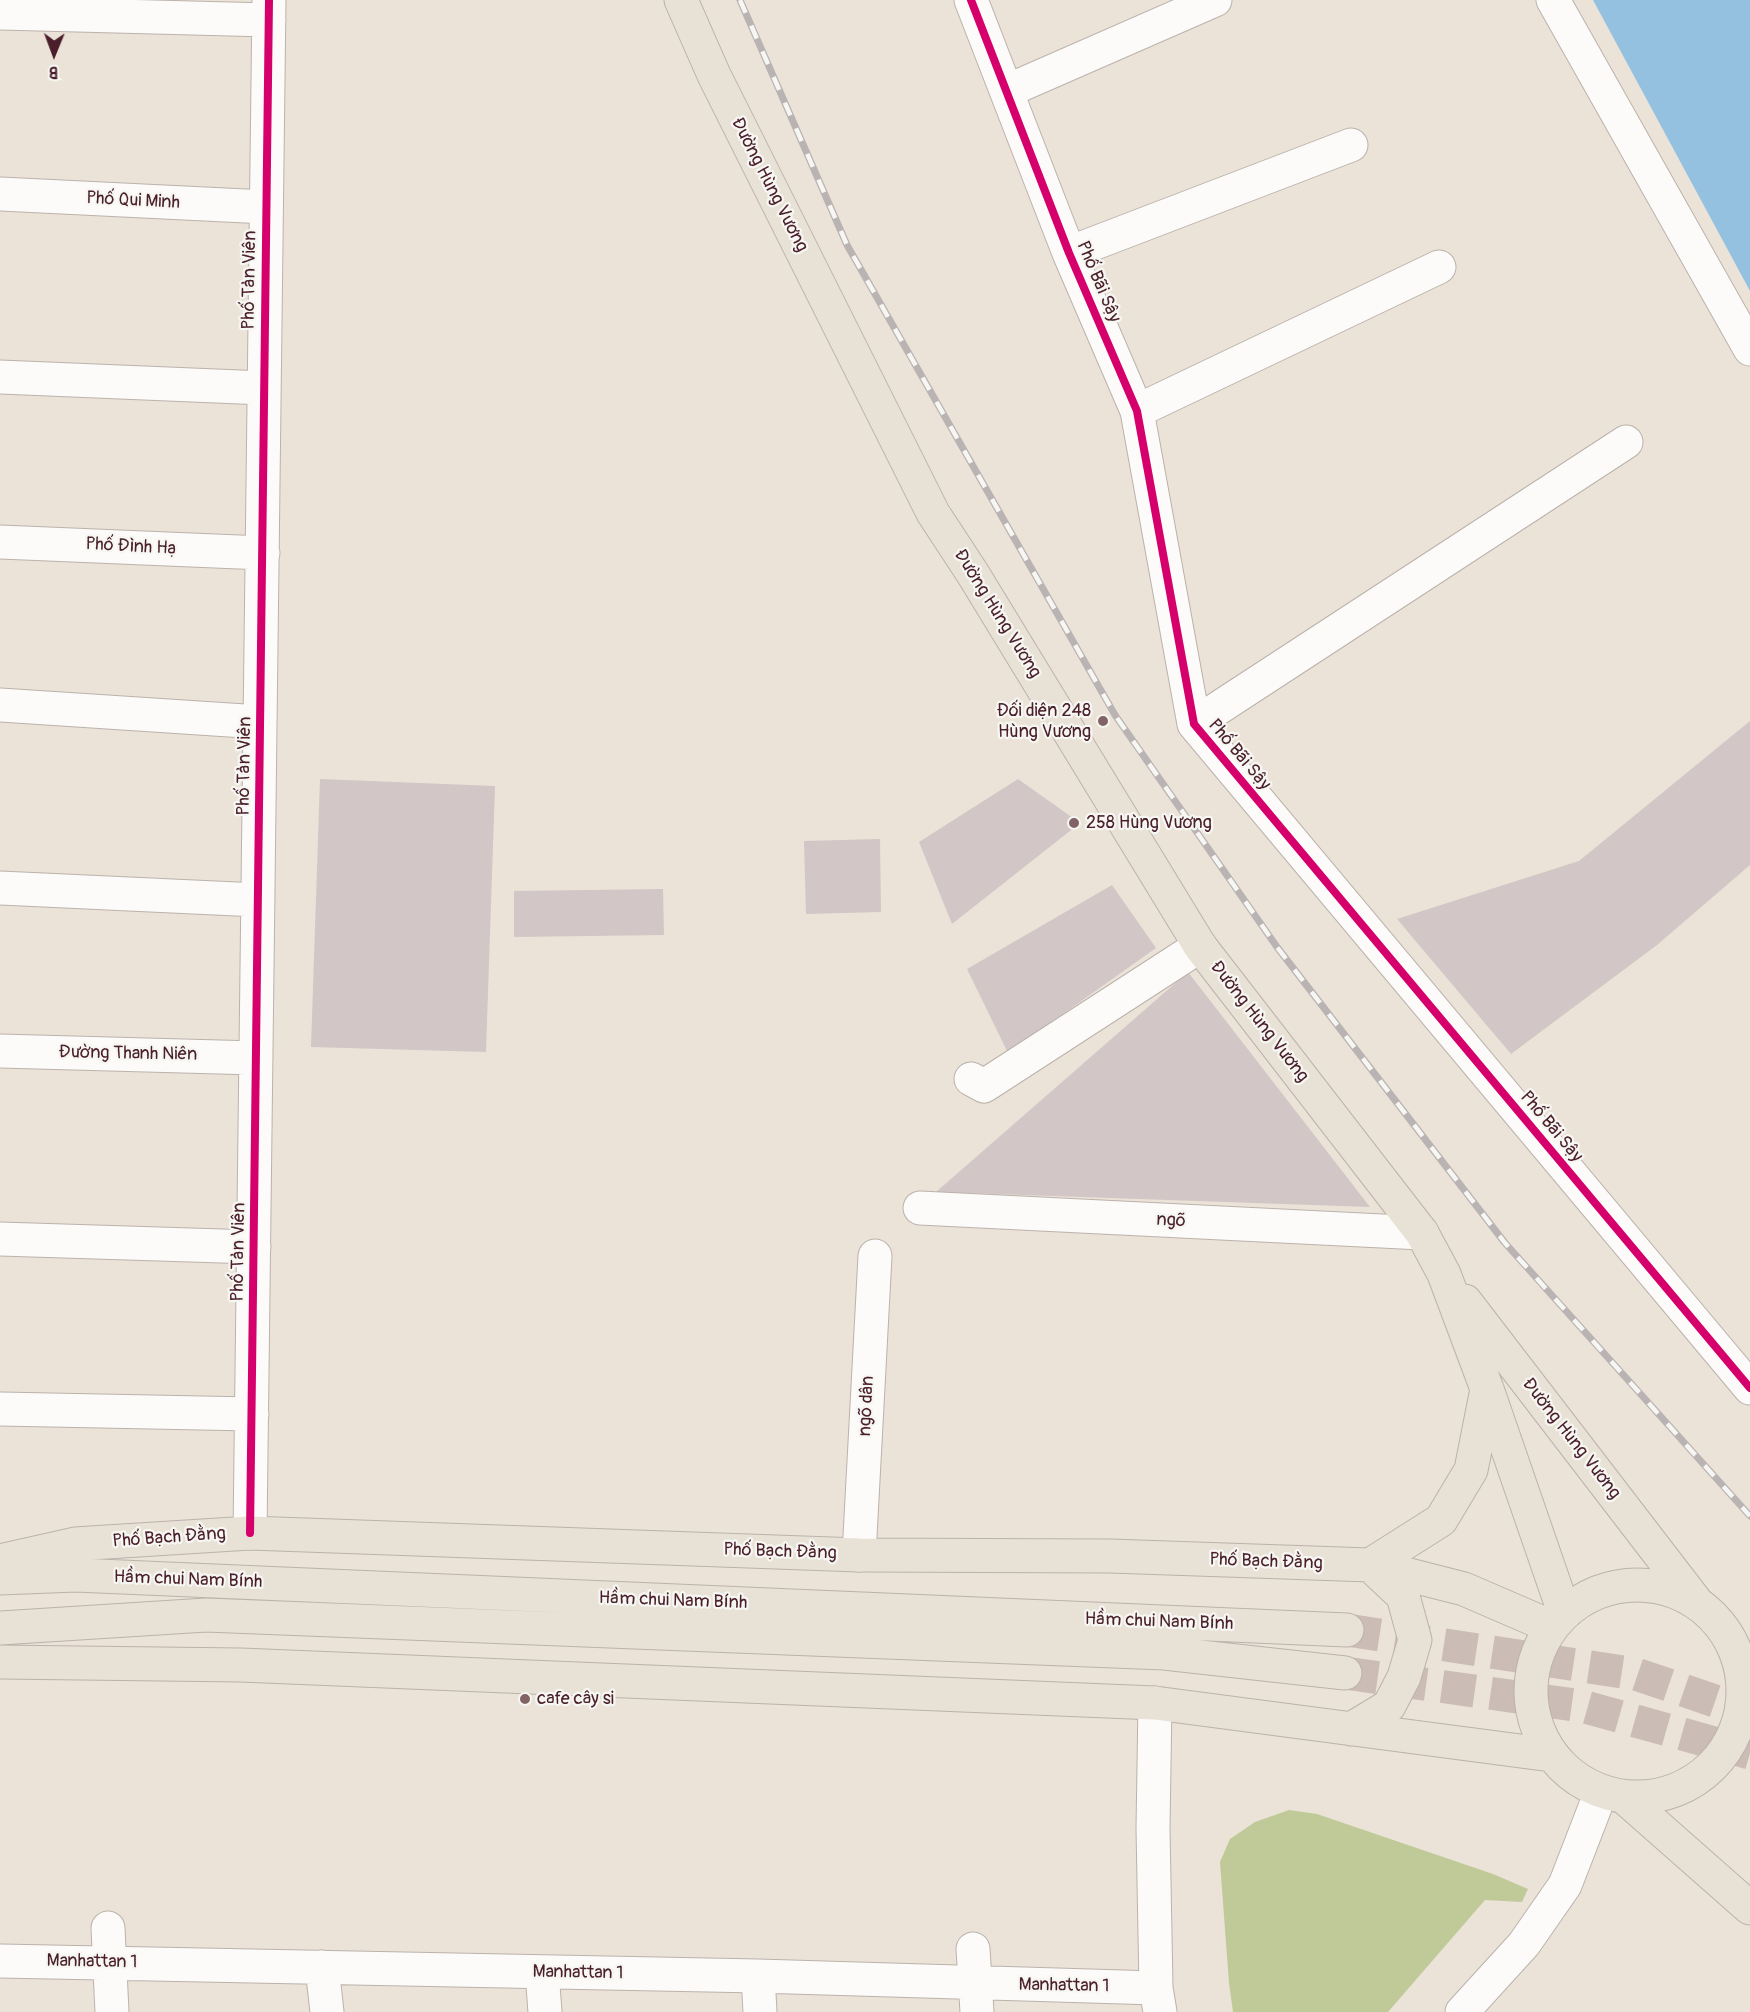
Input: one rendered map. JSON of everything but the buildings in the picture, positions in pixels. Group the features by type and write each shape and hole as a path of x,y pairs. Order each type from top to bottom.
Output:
{"main road":[{"name":"Đường Hùng Vương","path":"681,0 714,75 933,513 973,574 1200,946 1422,1233 1444,1274 1487,1389 1558,1620"},
{"name":"Đường Hùng Vương","path":"1444,1274 1699,1605"},
{"path":"1351,1729 1389,1706 1404,1677 1415,1640 1403,1596 1370,1565 1441,1520 1471,1470 1487,1389"},
{"name":"Phố Bạch Đằng","path":"0,1560 75,1544 250,1533 859,1555 1110,1556 1370,1565 1464,1589 1558,1620"},
{"name":"Hầm chui Nam Bính","path":"0,1578 76,1575 1347,1630"},
{"path":"1613,1795 1653,1797 1682,1788 1706,1772 1726,1751 1747,1699 1745,1662 1724,1629 1699,1605 1673,1591 1644,1585 1615,1587 1588,1596 1558,1620 1532,1666 1529,1697 1536,1727 1551,1755 1573,1777 1613,1795 1750,1908"},
{"name":"Hầm chui Nam Bính","path":"0,1628 206,1615 1164,1653 1345,1673"},
{"path":"0,1662 241,1665 1155,1703 1551,1755"}],"street":[{"name":"Phố Bãi Sậy","path":"971,0 1069,252 1137,411 1194,724 1750,1388"},
{"path":"1007,91 1215,0"},
{"path":"1554,0 1750,349"},
{"path":"0,13 269,10"},
{"name":"Phố Tản Viên","path":"250,1533 269,10"},
{"path":"1069,252 1351,145"},
{"name":"Phố Qui Minh","path":"0,194 266,207"},
{"path":"1137,411 1439,267"},
{"path":"0,377 264,388"},
{"path":"1194,724 1626,442"},
{"name":"Phố Đình Hạ","path":"0,542 262,553"},
{"path":"0,705 260,722"},
{"path":"0,888 258,900"},
{"path":"971,1079 984,1086 1200,946"},
{"name":"Đường Thanh Niên","path":"0,1051 256,1058"},
{"name":"ngõ","path":"920,1208 1422,1233"},
{"path":"0,1239 254,1247"},
{"name":"ngõ dân","path":"859,1555 875,1256"},
{"path":"0,1409 252,1414"},
{"path":"1155,1703 1153,1828 1158,2000"},
{"path":"1462,2012 1524,1944 1565,1885 1613,1795"},
{"path":"108,1928 112,2012"},
{"path":"973,1948 975,1998"},
{"name":"Manhattan 1","path":"0,1961 758,1976 975,1998 1158,2000"},
{"path":"322,1967 327,2012"},
{"path":"542,1972 545,2012"},
{"path":"758,1976 760,2012"}],"green space":[{"path":"1289,1810 1317,1814 1493,1874 1528,1889 1522,1902 1485,1900 1388,2012 1233,2012 1220,1862 1230,1839 1255,1822"}],"water":[{"path":"1593,0 1750,0 1750,291"}],"tunnel":[{"path":"1347,1630 1636,1674 1750,1713"},
{"path":"1345,1673 1582,1706 1750,1753"}],"railway":[{"path":"740,0 847,245 1115,715 1277,947 1505,1243 1750,1516"}],"cycle path":[{"path":"250,1533 269,0"},
{"path":"971,0 1069,253 1137,411 1194,724 1750,1388"}],"place":[{"name":"Đối diện 248 Hùng Vương","path":"1103,721"},
{"name":"258 Hùng Vương","path":"1074,823"},
{"name":"cafe cây si","path":"525,1699"}]}
